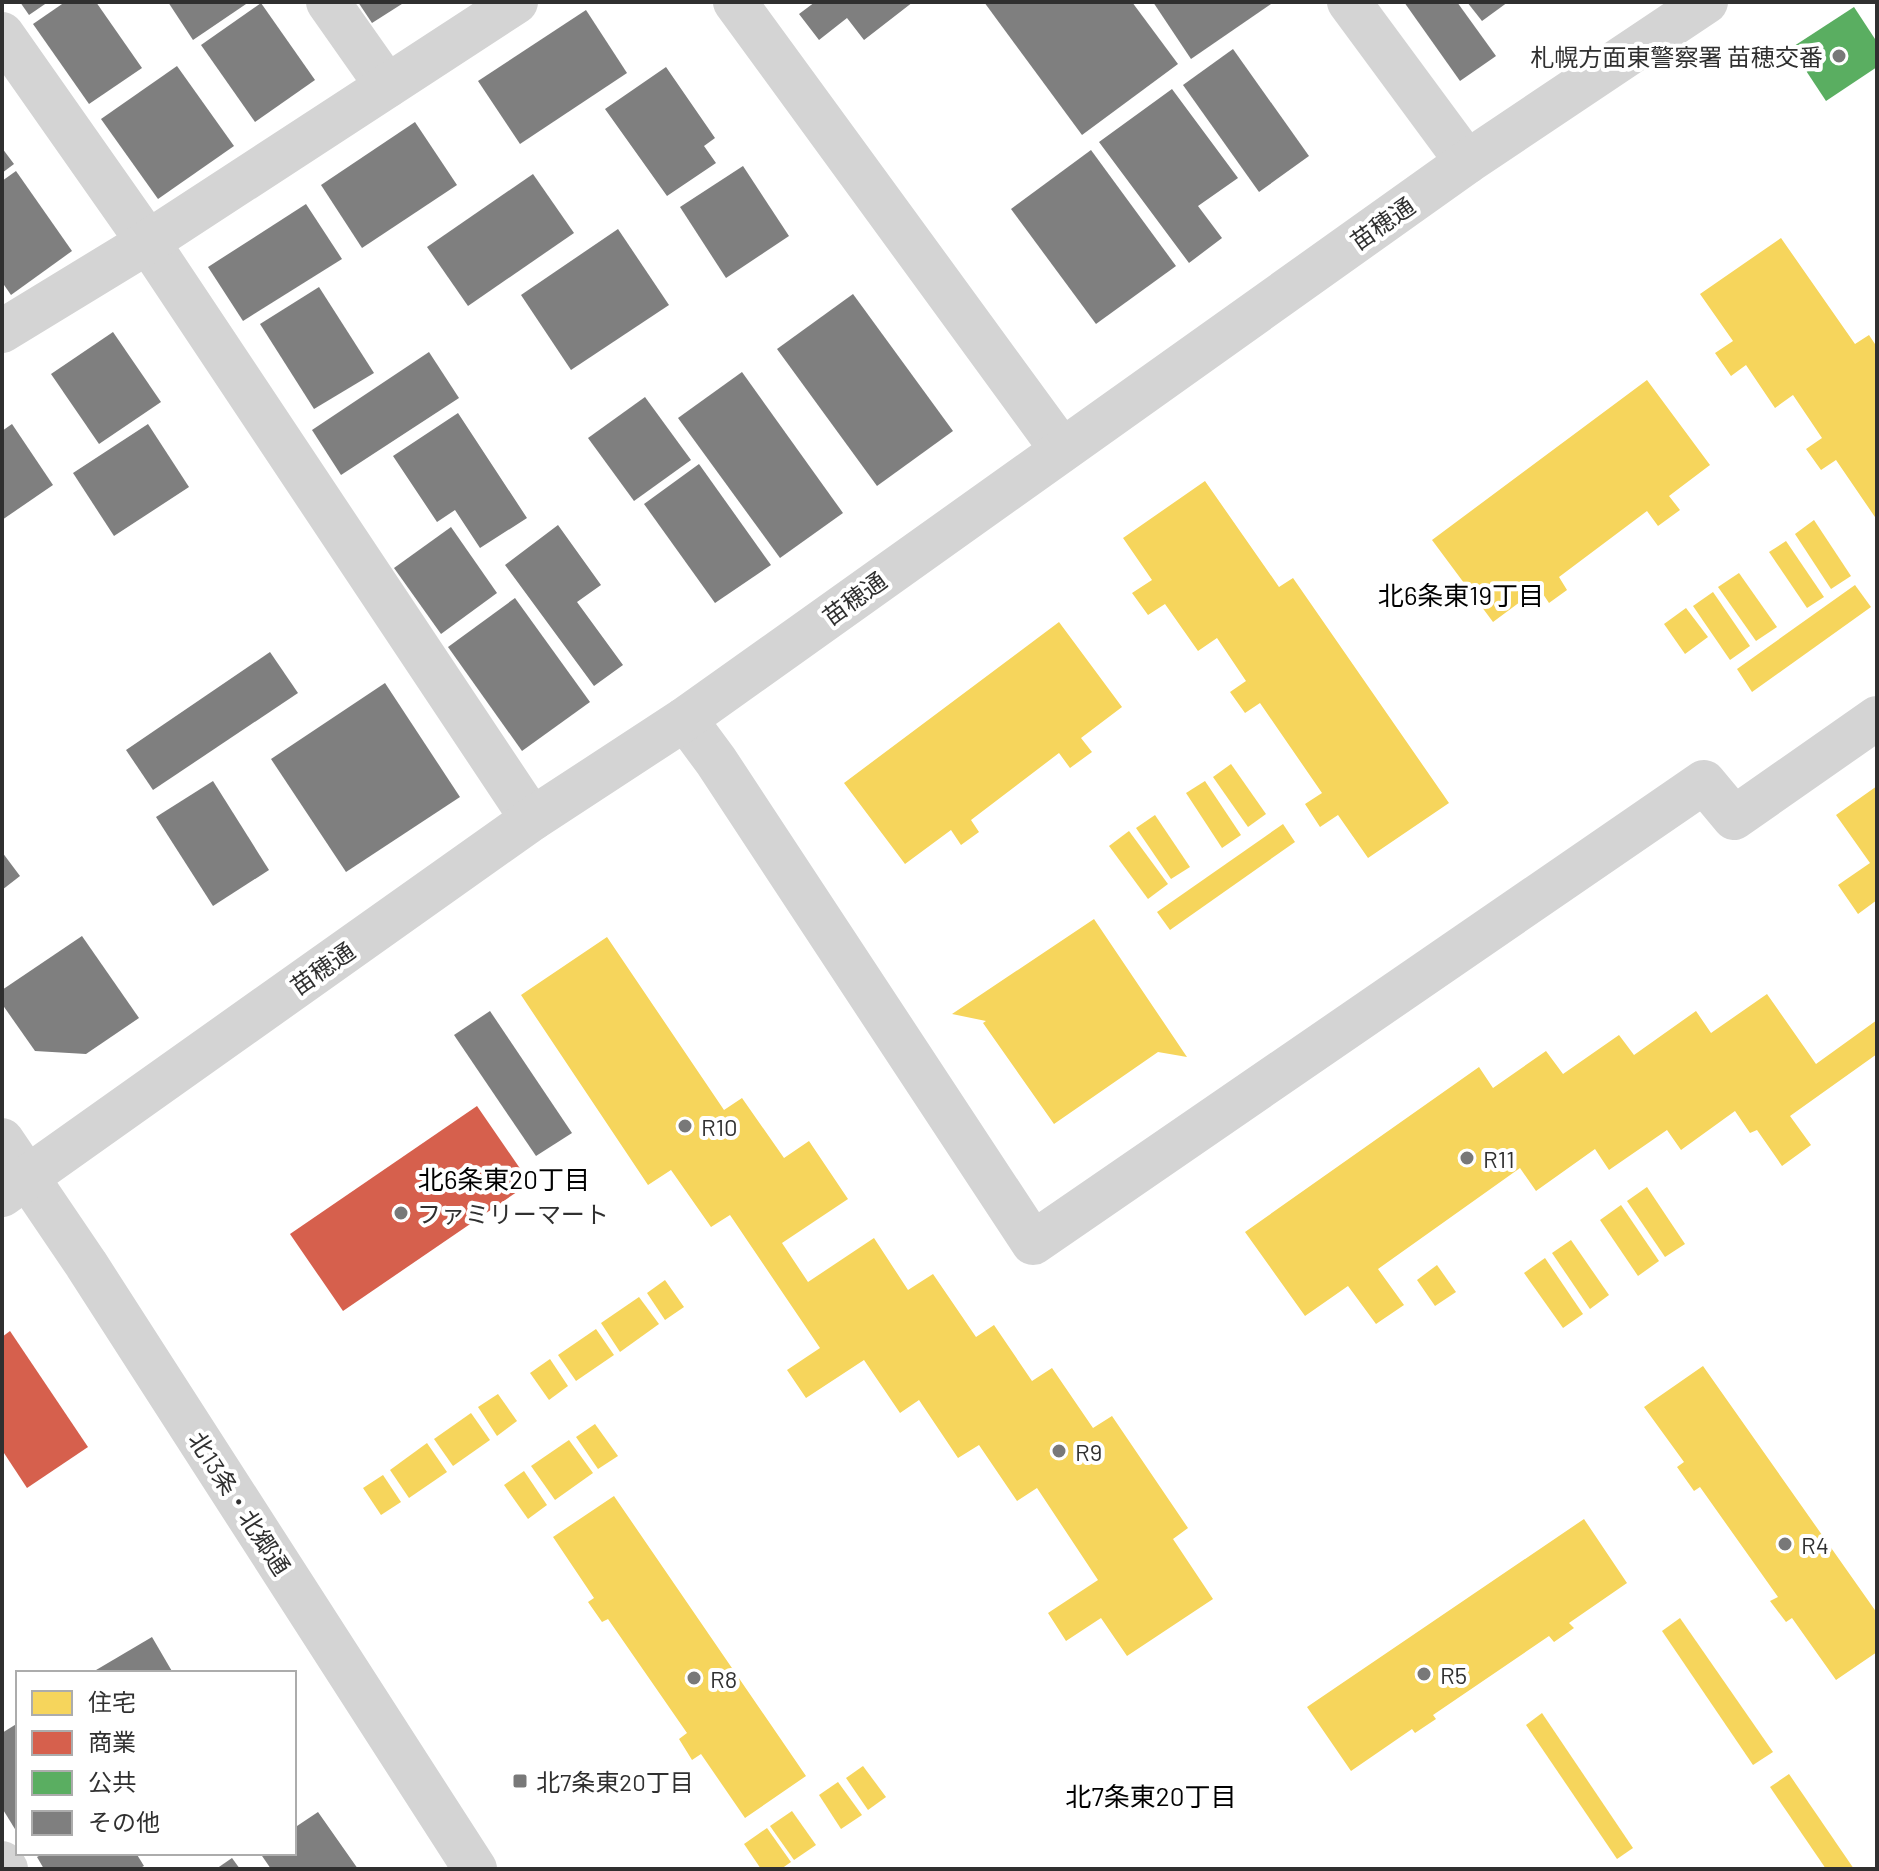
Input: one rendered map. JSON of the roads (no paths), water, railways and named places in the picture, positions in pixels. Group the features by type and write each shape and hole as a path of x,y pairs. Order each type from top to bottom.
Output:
{"street":[{"path":"328,2 387,86"},
{"path":"2,331 148,242 516,2"},
{"path":"735,2 1062,450"},
{"path":"1349,2 1467,162"},
{"name":"苗穂通","path":"15,1186 532,819 685,719 1467,162 1706,2"},
{"path":"2,34 148,242 532,819"},
{"path":"685,719 716,761 1033,1243 1704,782 1734,818 1877,718"},
{"name":"北13条・北郷通","path":"2,1140 15,1186 104,1291 475,1869"},
{"path":"2,1863 6,1869"}],"place":[{"name":"札幌方面東警察署 苗穂交番","path":"1839,56"},
{"name":"R10","path":"685,1126"},
{"name":"R11","path":"1467,1158"},
{"name":"ファミリーマート","path":"401,1213"},
{"name":"R9","path":"1059,1451"},
{"name":"R4","path":"1785,1544"},
{"name":"R5","path":"1424,1674"},
{"name":"R8","path":"694,1678"},
{"name":"北7条東20丁目","path":"520,1781"}],"district":[{"name":"北6条東19丁目","path":"1461,594"},
{"name":"北6条東20丁目","path":"504,1178"},
{"name":"北7条東20丁目","path":"1151,1795"}]}
